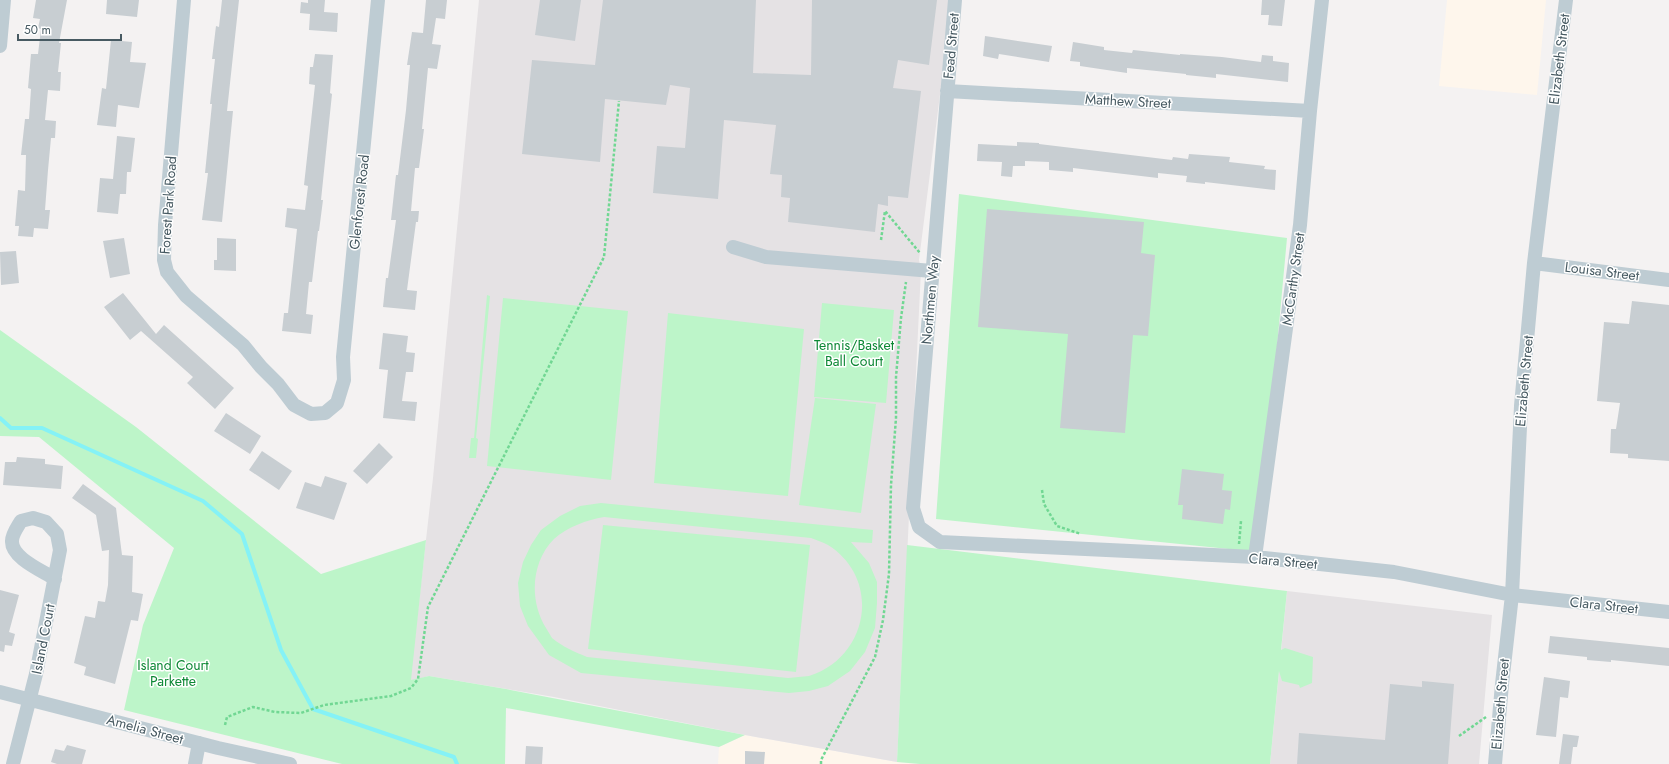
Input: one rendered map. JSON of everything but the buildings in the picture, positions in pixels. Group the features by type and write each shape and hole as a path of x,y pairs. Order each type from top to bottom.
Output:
{"street":[{"path":"0,46 4,0"},
{"name":"Forest Park Road","path":"184,0 165,225 164,260 167,272 186,296 243,345 261,367 278,384 294,405 311,414 325,413 337,403"},
{"name":"Glenforest Road","path":"337,403 344,380 344,350 378,0"},
{"name":"Fead Street","path":"947,91 955,0"},
{"name":"McCarthy Street","path":"1255,557 1300,225 1322,0"},
{"name":"Elizabeth Street","path":"1495,764 1499,708 1512,595 1521,406 1534,262 1566,0"},
{"name":"Matthew Street","path":"947,91 1310,111"},
{"name":"Northmen Way","path":"913,508 947,91"},
{"path":"733,247 766,256 908,269 932,269"},
{"name":"Louisa Street","path":"1534,262 1669,280"},
{"name":"Clara Street","path":"913,508 919,527 940,542 1255,557 1394,572 1512,595 1669,612"},
{"name":"Island Court","path":"13,764 31,699 55,579"},
{"name":"Amelia Street","path":"0,692 199,744 290,764"},
{"path":"194,764 199,744"}],"path":[{"path":"225,725 227,717 253,707 276,712 301,712 324,705 391,696 411,688 418,680 428,607 604,257 619,100"},
{"path":"881,240 885,211 932,269"},
{"path":"821,764 821,760 875,657 883,620 889,574 891,485 896,418 896,377 901,318 908,269"},
{"path":"1042,490 1044,504 1057,526 1084,535"},
{"path":"1238,556 1241,521"},
{"path":"1459,736 1499,708"}],"shaded area":[{"path":"479,0 952,0 919,260 921,270 897,762 745,735 554,697 429,676 410,681 433,478"},
{"path":"1447,0 1546,0 1537,95 1439,86"},
{"path":"1287,591 1492,615 1479,764 1270,764"},
{"path":"745,735 897,762 920,764 718,764 719,747"}],"green space":[{"path":"959,194 1287,238 1258,552 936,519"},
{"path":"487,295 490,296 476,438 478,439 476,458 469,458 471,438 474,438"},
{"path":"503,298 628,311 611,480 487,466"},
{"name":"Tennis/Basket Ball Court","path":"822,303 894,310 886,403 814,397"},
{"path":"668,313 804,329 788,496 654,483"},
{"name":"Island Court Parkette","path":"0,330 136,427 321,574 426,540 411,680 429,676 506,689 745,735 719,747 506,708 505,764 342,764 124,710 143,625 174,548 39,437 0,436"},
{"path":"815,398 876,404 861,513 799,505"},
{"path":"601,503 873,530 872,543 851,542 869,563 877,582 875,628 865,652 850,671 828,686 809,691 789,693 581,673 549,655 528,626 520,606 518,583 523,562 531,545 541,530 560,516 580,506","holes":["604,517 811,538 828,545 845,560 856,577 862,596 861,616 856,635 845,652 829,666 809,676 788,678 587,657 565,647 552,638 537,606 535,582 537,570 546,548 554,539 565,531 584,522 598,518"]},
{"path":"603,525 810,545 796,672 588,649"},
{"path":"907,545 1287,591 1281,650 1285,648 1313,657 1312,683 1300,688 1299,685 1282,681 1279,671 1270,764 920,764 897,762"}],"waterway":[{"path":"0,418 11,428 42,428 203,501 242,534 281,650 313,709 454,757 457,764"}]}
